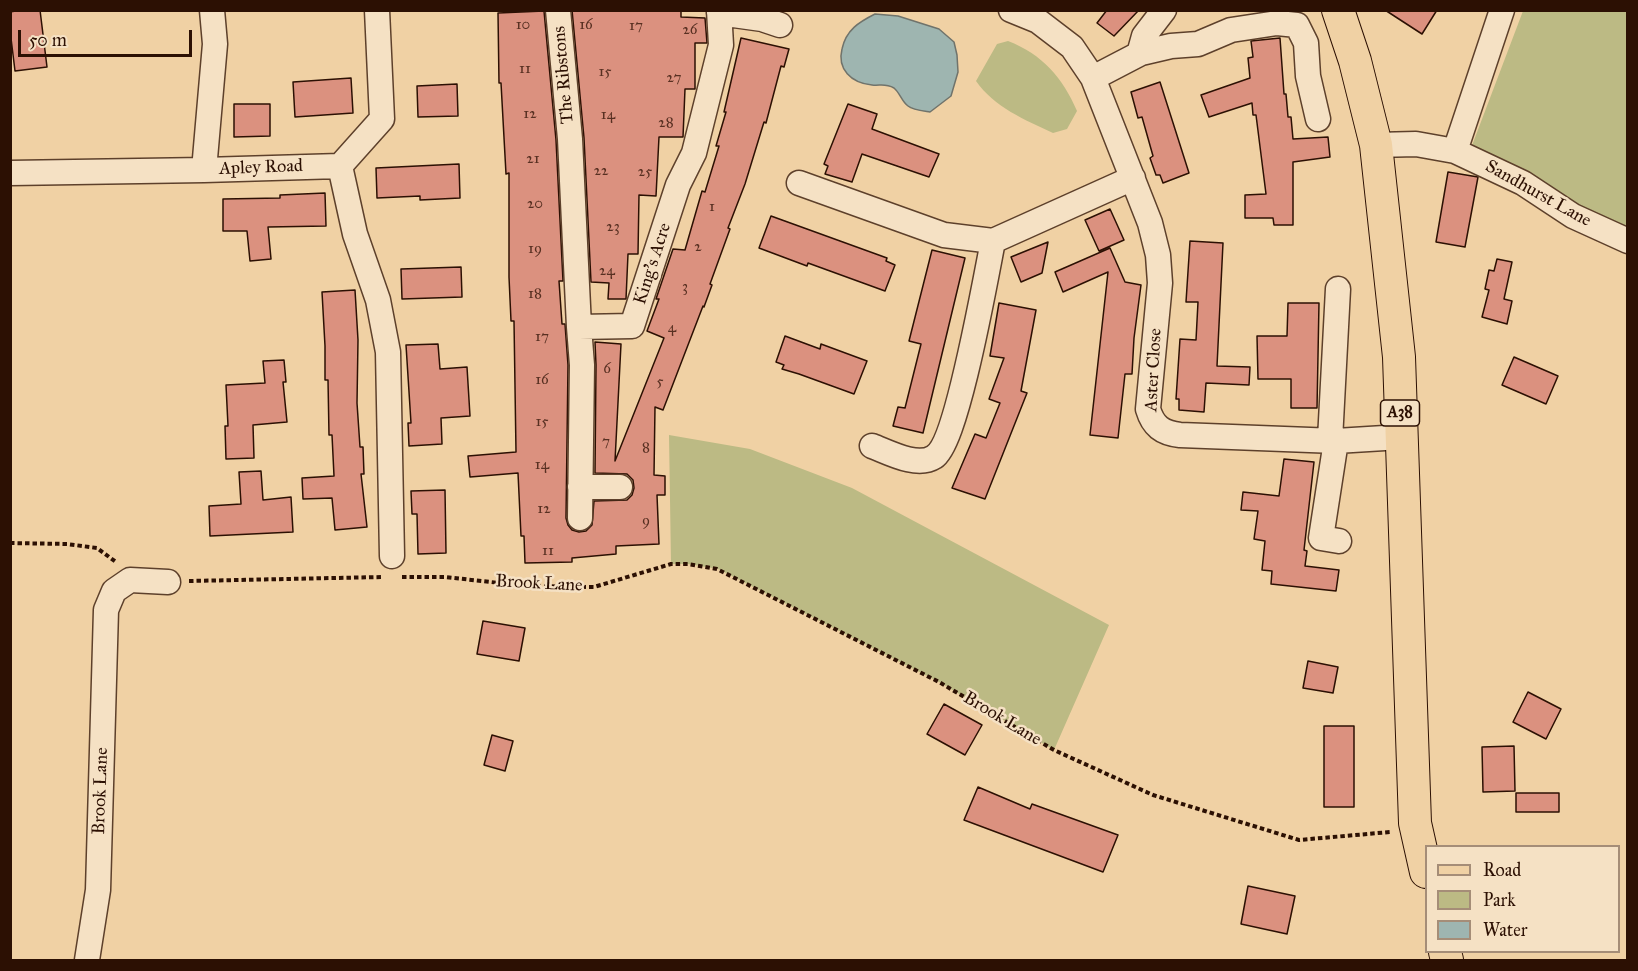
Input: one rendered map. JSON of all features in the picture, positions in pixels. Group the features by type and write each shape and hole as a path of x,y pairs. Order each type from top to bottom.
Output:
{"main road":[{"name":"A38","path":"1338,10 1376,145 1399,357 1415,823 1425,868"}],"street":[{"path":"204,170 215,44 212,10"},
{"path":"377,10 382,119 340,166 355,234 378,300 388,352 392,556"},
{"name":"The Ribstons","path":"558,10 570,139 579,327"},
{"name":"Aster Close","path":"1011,10 1038,21 1072,47 1093,78 1150,223 1158,255 1160,283 1148,409 1151,420 1169,433 1333,440 1401,437"},
{"path":"1139,54 1144,36 1164,10"},
{"path":"1455,151 1502,10"},
{"path":"719,12 762,19 780,25"},
{"name":"King's Acre","path":"579,327 632,326 678,185 694,153 721,45 719,12"},
{"path":"1093,78 1139,54 1172,46 1198,44 1231,30 1277,23 1297,26 1306,43 1308,76 1318,119"},
{"name":"Sandhurst Lane","path":"1376,145 1416,144 1455,151 1523,183 1573,216 1628,241"},
{"name":"Apley Road","path":"10,173 340,166"},
{"path":"799,183 944,235 993,241 1133,178"},
{"path":"872,446 909,459 922,461 934,457 944,445 960,397 993,241"},
{"path":"1338,289 1333,440 1321,538 1339,541"},
{"path":"579,327 582,365 580,518"},
{"path":"580,487 620,487"},
{"path":"130,580 168,582"},
{"name":"Brook Lane","path":"87,960 98,891 106,610 114,591 130,580"}],"path":[{"path":"10,543 67,544 97,548 119,564 130,580"},
{"name":"Brook Lane","path":"168,582 445,577 526,586 594,587 671,564 688,564 717,569 939,682 1054,750 1152,795 1299,840 1389,832 1415,823"}],"green space":[{"path":"1523,11 1627,11 1627,241 1468,156"},
{"path":"1008,41 1041,60 1065,88 1077,111 1067,129 1053,133 1021,118 992,98 976,81 997,44"},
{"path":"669,435 750,449 852,488 1109,625 1054,750 939,682 718,569 671,564"}],"water":[{"path":"875,14 898,16 939,29 954,42 958,72 951,96 930,112 908,106 894,88 864,84 852,78 844,69 841,56 844,42 850,32"}],"building":[{"path":"40,10 47,67 15,71 10,12"},
{"path":"572,10 681,10 681,17 705,18 707,43 695,43 695,89 685,89 683,137 659,137 656,196 639,195 638,254 628,254 626,299 608,299 609,283 591,282 584,138"},
{"path":"1107,10 1139,10 1114,36 1097,23"},
{"path":"1385,10 1437,10 1422,34"},
{"path":"544,11 556,140 563,281 559,281 568,365 566,518 572,530 579,532 586,531 592,525 594,501 627,500 634,488 633,480 627,474 595,473 595,342 621,344 615,461 664,338 647,331 673,249 685,250 702,191 705,192 719,146 716,146 726,112 724,112 741,38 789,49 784,67 781,66 766,123 764,122 745,184 728,228 730,229 704,307 663,410 655,407 654,475 665,476 665,495 657,495 659,544 616,546 616,554 572,558 572,562 525,563 524,536 521,536 518,473 470,477 468,456 516,452 514,321 511,321 509,277 509,173 506,174 501,83 499,83 498,13"},
{"path":"1280,38 1284,94 1286,94 1288,117 1291,117 1293,139 1328,137 1330,157 1293,162 1293,225 1274,225 1273,218 1245,218 1245,195 1266,194 1256,115 1253,115 1252,103 1209,117 1201,95 1250,78 1248,58 1253,57 1251,41"},
{"path":"351,78 353,113 295,117 293,82"},
{"path":"1160,82 1189,173 1163,183 1160,175 1156,175 1150,158 1153,156 1142,117 1138,118 1131,92"},
{"path":"457,84 458,116 418,117 417,86"},
{"path":"234,104 270,104 270,136 234,137"},
{"path":"848,104 877,114 872,129 939,154 929,177 862,154 852,182 825,174 828,166 824,164"},
{"path":"459,164 460,198 420,200 420,196 377,198 376,168"},
{"path":"1448,172 1478,177 1465,247 1436,242"},
{"path":"325,193 326,226 268,227 271,259 250,261 247,231 223,231 223,199 280,198 280,195"},
{"path":"1110,209 1124,240 1099,251 1085,220"},
{"path":"771,216 887,258 886,261 895,265 885,291 759,248"},
{"path":"1190,241 1223,243 1217,366 1250,367 1249,385 1206,383 1204,412 1179,410 1179,399 1176,399 1180,339 1196,340 1198,302 1186,302"},
{"path":"1048,242 1042,273 1021,282 1011,257"},
{"path":"1110,248 1125,282 1141,285 1132,374 1125,374 1118,438 1090,435 1108,272 1063,292 1055,272"},
{"path":"932,250 965,258 923,433 893,426 898,407 905,408 921,344 909,341"},
{"path":"1497,259 1512,262 1504,299 1512,301 1507,324 1482,317 1489,290 1485,289 1489,270 1494,271"},
{"path":"461,267 462,297 402,299 401,269"},
{"path":"355,290 358,340 357,403 360,447 363,447 364,474 361,474 367,527 335,530 332,498 303,499 302,478 334,476 332,435 329,435 328,380 325,380 322,292"},
{"path":"999,303 1036,310 1021,391 1027,393 985,499 952,488 975,434 986,438 1000,403 989,399 1004,358 990,356"},
{"path":"1288,303 1319,303 1317,408 1291,408 1291,379 1258,379 1257,336 1287,336"},
{"path":"785,336 820,349 821,344 867,361 854,394 782,369 784,365 776,362"},
{"path":"438,344 440,369 467,367 470,416 441,418 442,444 409,446 408,423 411,423 406,345"},
{"path":"1514,357 1558,376 1546,404 1502,385"},
{"path":"284,360 286,382 283,382 287,422 253,425 254,458 226,459 225,426 228,426 226,385 265,383 263,361"},
{"path":"1284,459 1314,462 1304,550 1307,551 1305,566 1339,570 1336,591 1271,584 1272,571 1262,570 1265,541 1254,539 1258,511 1241,510 1243,492 1279,496"},
{"path":"261,471 263,500 291,497 293,532 210,536 209,506 241,504 239,472"},
{"path":"445,490 446,553 418,554 417,514 412,514 411,491"},
{"path":"483,621 525,628 519,661 477,654"},
{"path":"1308,661 1338,667 1333,693 1303,688"},
{"path":"1528,692 1561,709 1546,739 1513,722"},
{"path":"944,704 982,725 965,755 927,734"},
{"path":"1324,726 1354,726 1354,807 1324,807"},
{"path":"492,735 513,741 505,771 484,765"},
{"path":"1514,746 1515,791 1483,792 1482,747"},
{"path":"978,787 1030,809 1032,804 1118,835 1103,872 964,820"},
{"path":"1516,793 1559,793 1559,812 1516,812"},
{"path":"1248,886 1295,896 1287,934 1241,924"}]}
